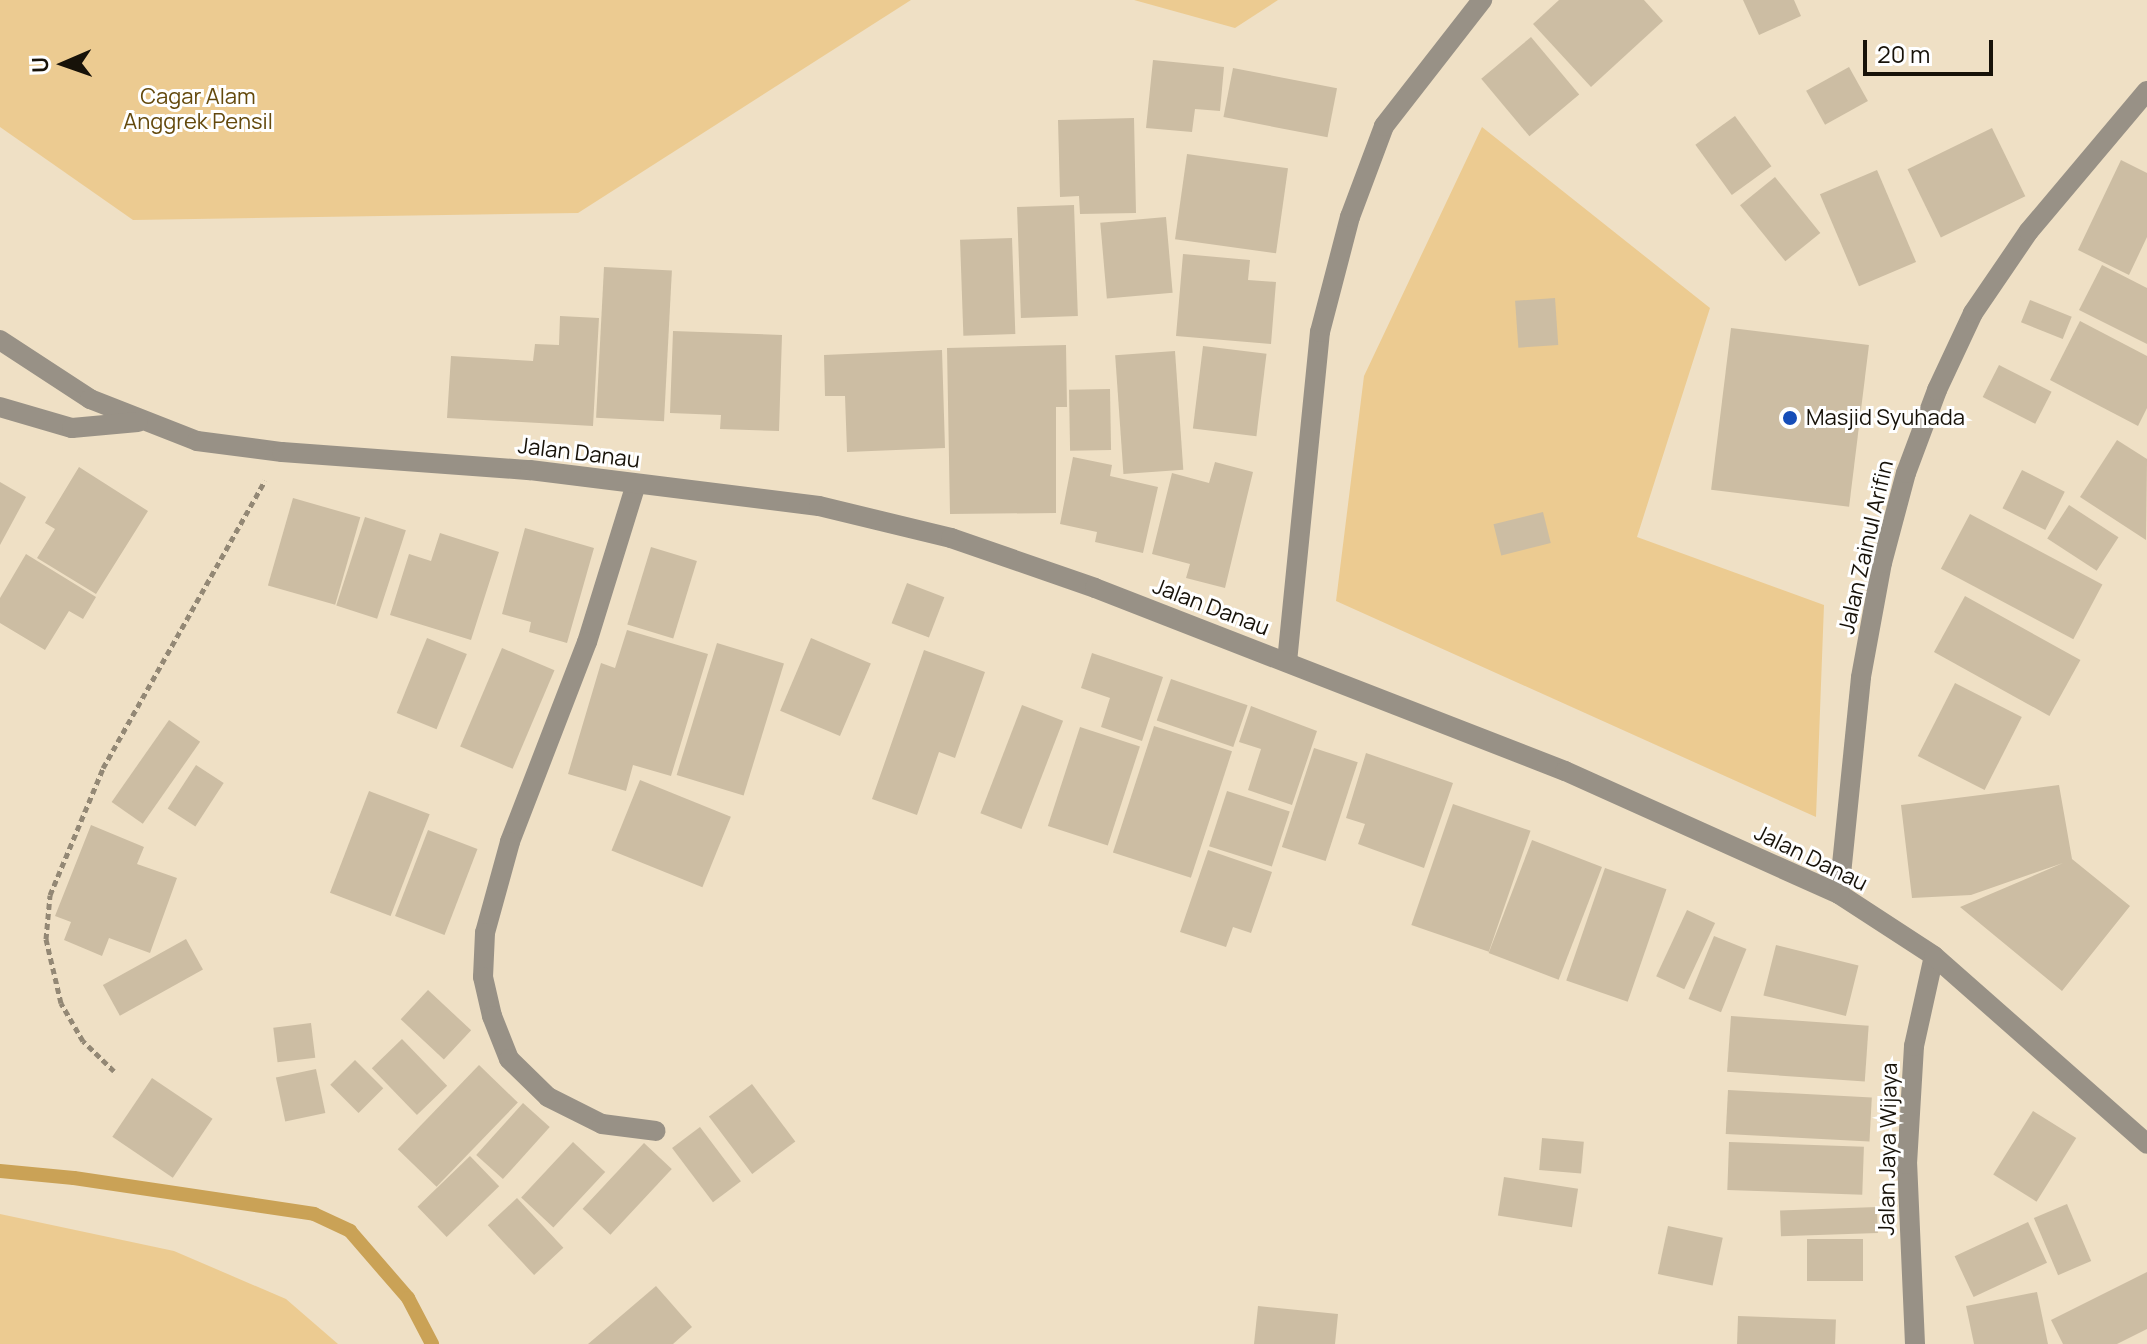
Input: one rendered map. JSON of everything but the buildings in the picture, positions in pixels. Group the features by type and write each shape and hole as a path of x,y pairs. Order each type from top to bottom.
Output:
{"street":[{"path":"1287,662 1320,332 1350,217 1384,126 1482,0"},
{"name":"Jalan Zainul Arifin","path":"1839,894 1861,677 1882,563 1906,473 1937,390 1973,313 2029,231 2147,91"},
{"name":"Jalan Danau","path":"0,340 90,399 142,422 197,441 282,452 530,470 819,506 951,538 1287,662 1565,771 1839,894 1934,956 2147,1144"},
{"name":"Jalan Danau","path":"0,407 72,428 142,422"},
{"path":"636,484 587,642 510,842 485,933 483,977 492,1016 509,1059 548,1097 602,1124 656,1131"},
{"name":"Jalan Jaya Wijaya","path":"1915,1344 1907,1164 1914,1046 1934,956"}],"path":[{"path":"114,1071 83,1041 61,1003 46,939 50,895 103,768 282,452"}],"green space":[{"name":"Cagar Alam Anggrek Pensil","path":"0,0 911,0 578,213 133,220 0,127"},
{"path":"1134,0 1278,0 1235,28"},
{"path":"1482,127 1710,308 1637,537 1824,605 1816,817 1336,601 1364,376"},
{"path":"0,1214 174,1251 286,1299 338,1344 0,1344"}],"waterway":[{"path":"0,1171 74,1178 314,1214 350,1231 408,1298 432,1344"}],"place":[{"name":"Masjid Syuhada","path":"1790,418"}]}
